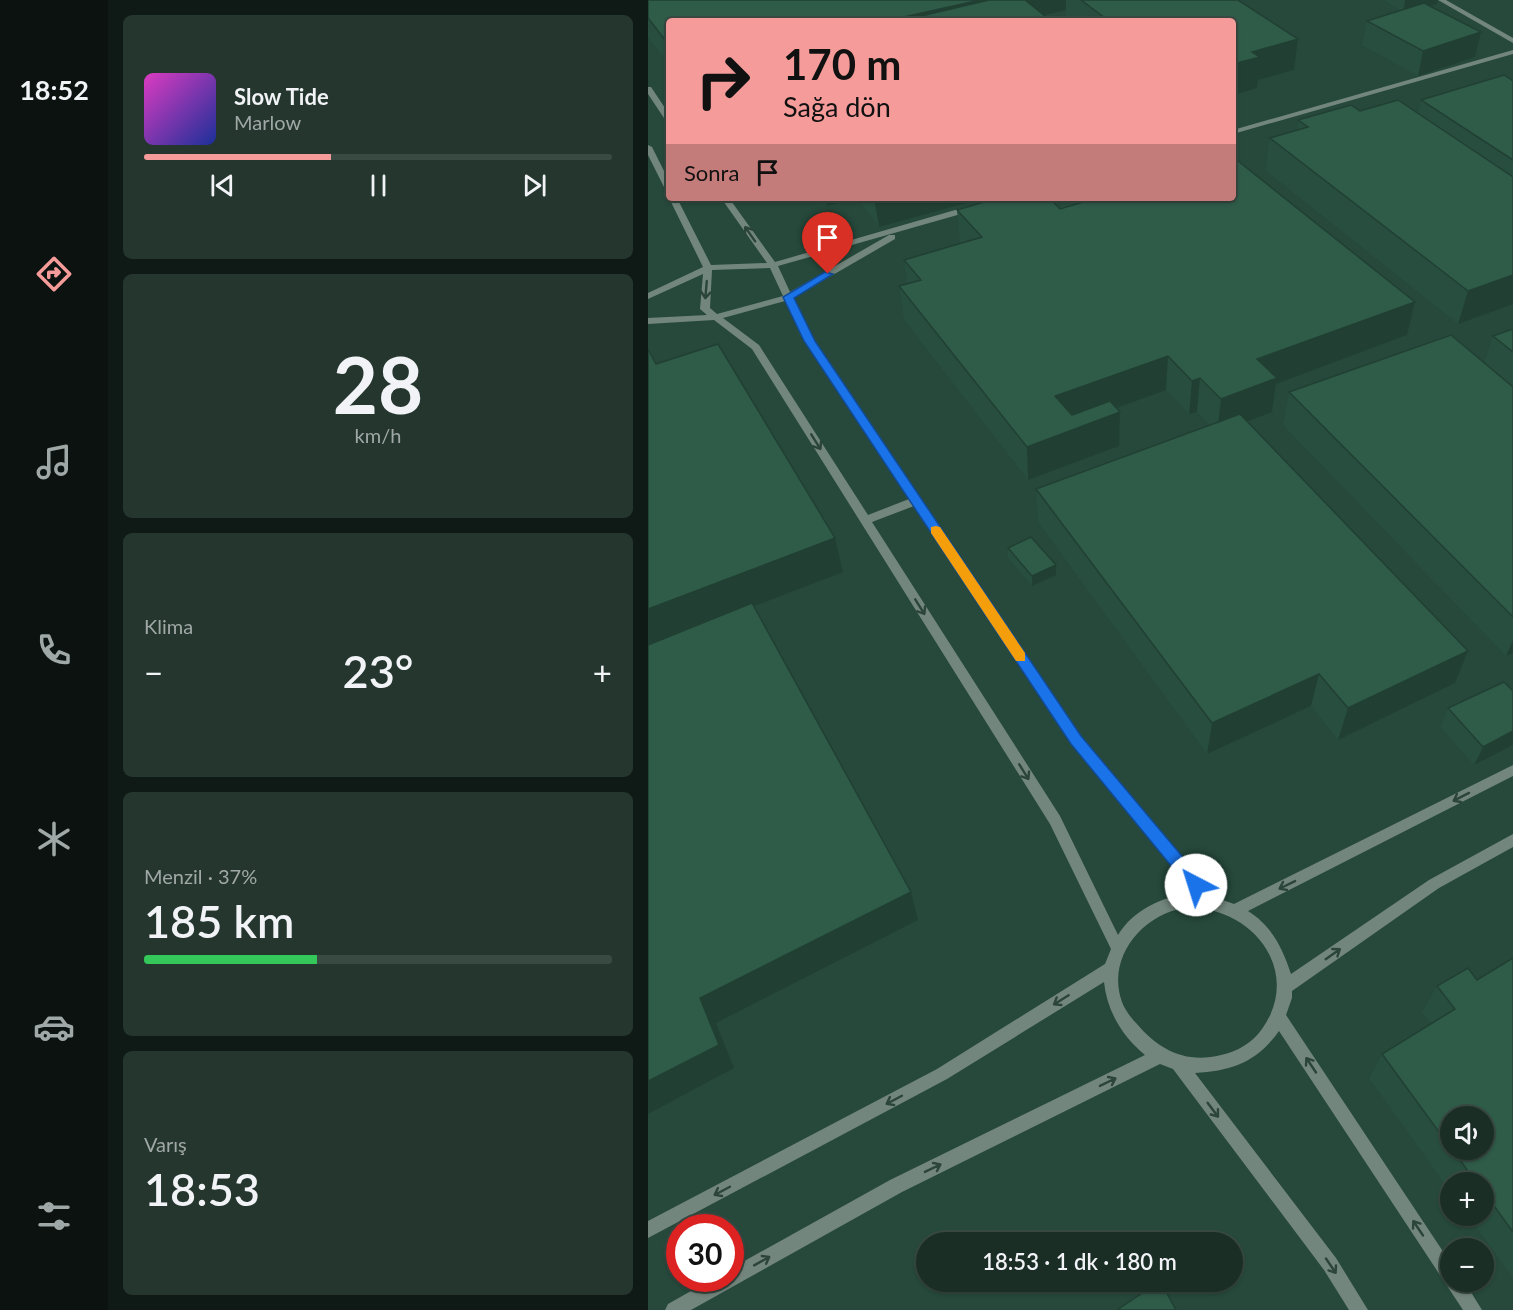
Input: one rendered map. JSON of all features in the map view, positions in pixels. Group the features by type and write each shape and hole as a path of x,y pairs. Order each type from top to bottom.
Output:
{"street":[{"path":"1441,0 1513,41"},
{"path":"1236,131 1513,51"},
{"path":"648,89 666,115"},
{"path":"648,147 666,183"},
{"path":"674,201 708,268 705,309 756,347 1055,820 1117,947"},
{"path":"727,201 772,265 809,341 1076,740 1212,903"},
{"path":"648,296 708,268 772,265 985,204"},
{"path":"648,321 716,317 788,297 909,227"},
{"path":"865,520 916,501"},
{"path":"1235,910 1513,770"},
{"path":"1285,987 1434,884 1513,840"},
{"path":"1182,901 1212,903 1235,910 1259,927 1276,951 1284,972 1285,1001 1268,1039 1242,1058 1212,1066 1178,1063 1149,1049 1119,1014 1113,998 1111,969 1117,947 1133,924 1164,906 1182,901"},
{"path":"648,1230 942,1074 1111,969"},
{"path":"1278,1016 1440,1261"},
{"path":"674,1310 896,1186 1161,1055"},
{"path":"1178,1063 1330,1264 1359,1310"},
{"path":"1461,1292 1473,1310"}],"shaded area":[{"path":"648,0 1513,0 1513,1310 648,1310"}],"building":[{"path":"648,0 980,0 899,18 666,18 666,41 648,18"},
{"path":"989,0 1025,0 1047,18 913,18"},
{"path":"1081,0 1238,0 1298,39 1252,52 1260,57 1236,63 1236,18 1105,18"},
{"path":"1424,3 1481,32 1423,51 1367,21"},
{"path":"1504,75 1513,81 1513,160 1421,100"},
{"path":"1398,100 1513,177 1513,275 1468,291 1270,138 1308,127 1298,120 1351,105 1360,111"},
{"path":"1236,159 1415,302 1257,359 1277,378 1221,399 1200,378 1192,381 1168,356 1055,396 1072,415 1110,401 1120,412 1027,447 899,286 921,280 904,260 982,237 957,210 988,201 1052,201 1060,209 1087,201 1236,201"},
{"path":"1513,329 1513,352 1493,336"},
{"path":"1451,335 1513,387 1513,617 1289,392"},
{"path":"718,344 835,538 648,609 648,349 656,364"},
{"path":"1240,414 1468,651 1348,708 1319,674 1212,723 1036,489"},
{"path":"1031,537 1056,565 1032,576 1008,548"},
{"path":"752,603 911,892 700,998 719,1045 648,1081 648,645"},
{"path":"1504,682 1513,691 1513,731 1483,747 1448,708"},
{"path":"1513,958 1513,1232 1494,1206 1494,1172 1469,1172 1460,1160 1494,1160 1494,1106 1440,1106 1440,1133 1382,1054 1455,1009 1437,986 1468,968 1477,980"},
{"path":"1144,1292 1166,1292 1176,1310 1117,1310"}],"slow traffic":[{"path":"936,530 1020,657"}],"route":[{"path":"828,274 788,297 809,341 1076,740 1196,885"}]}
